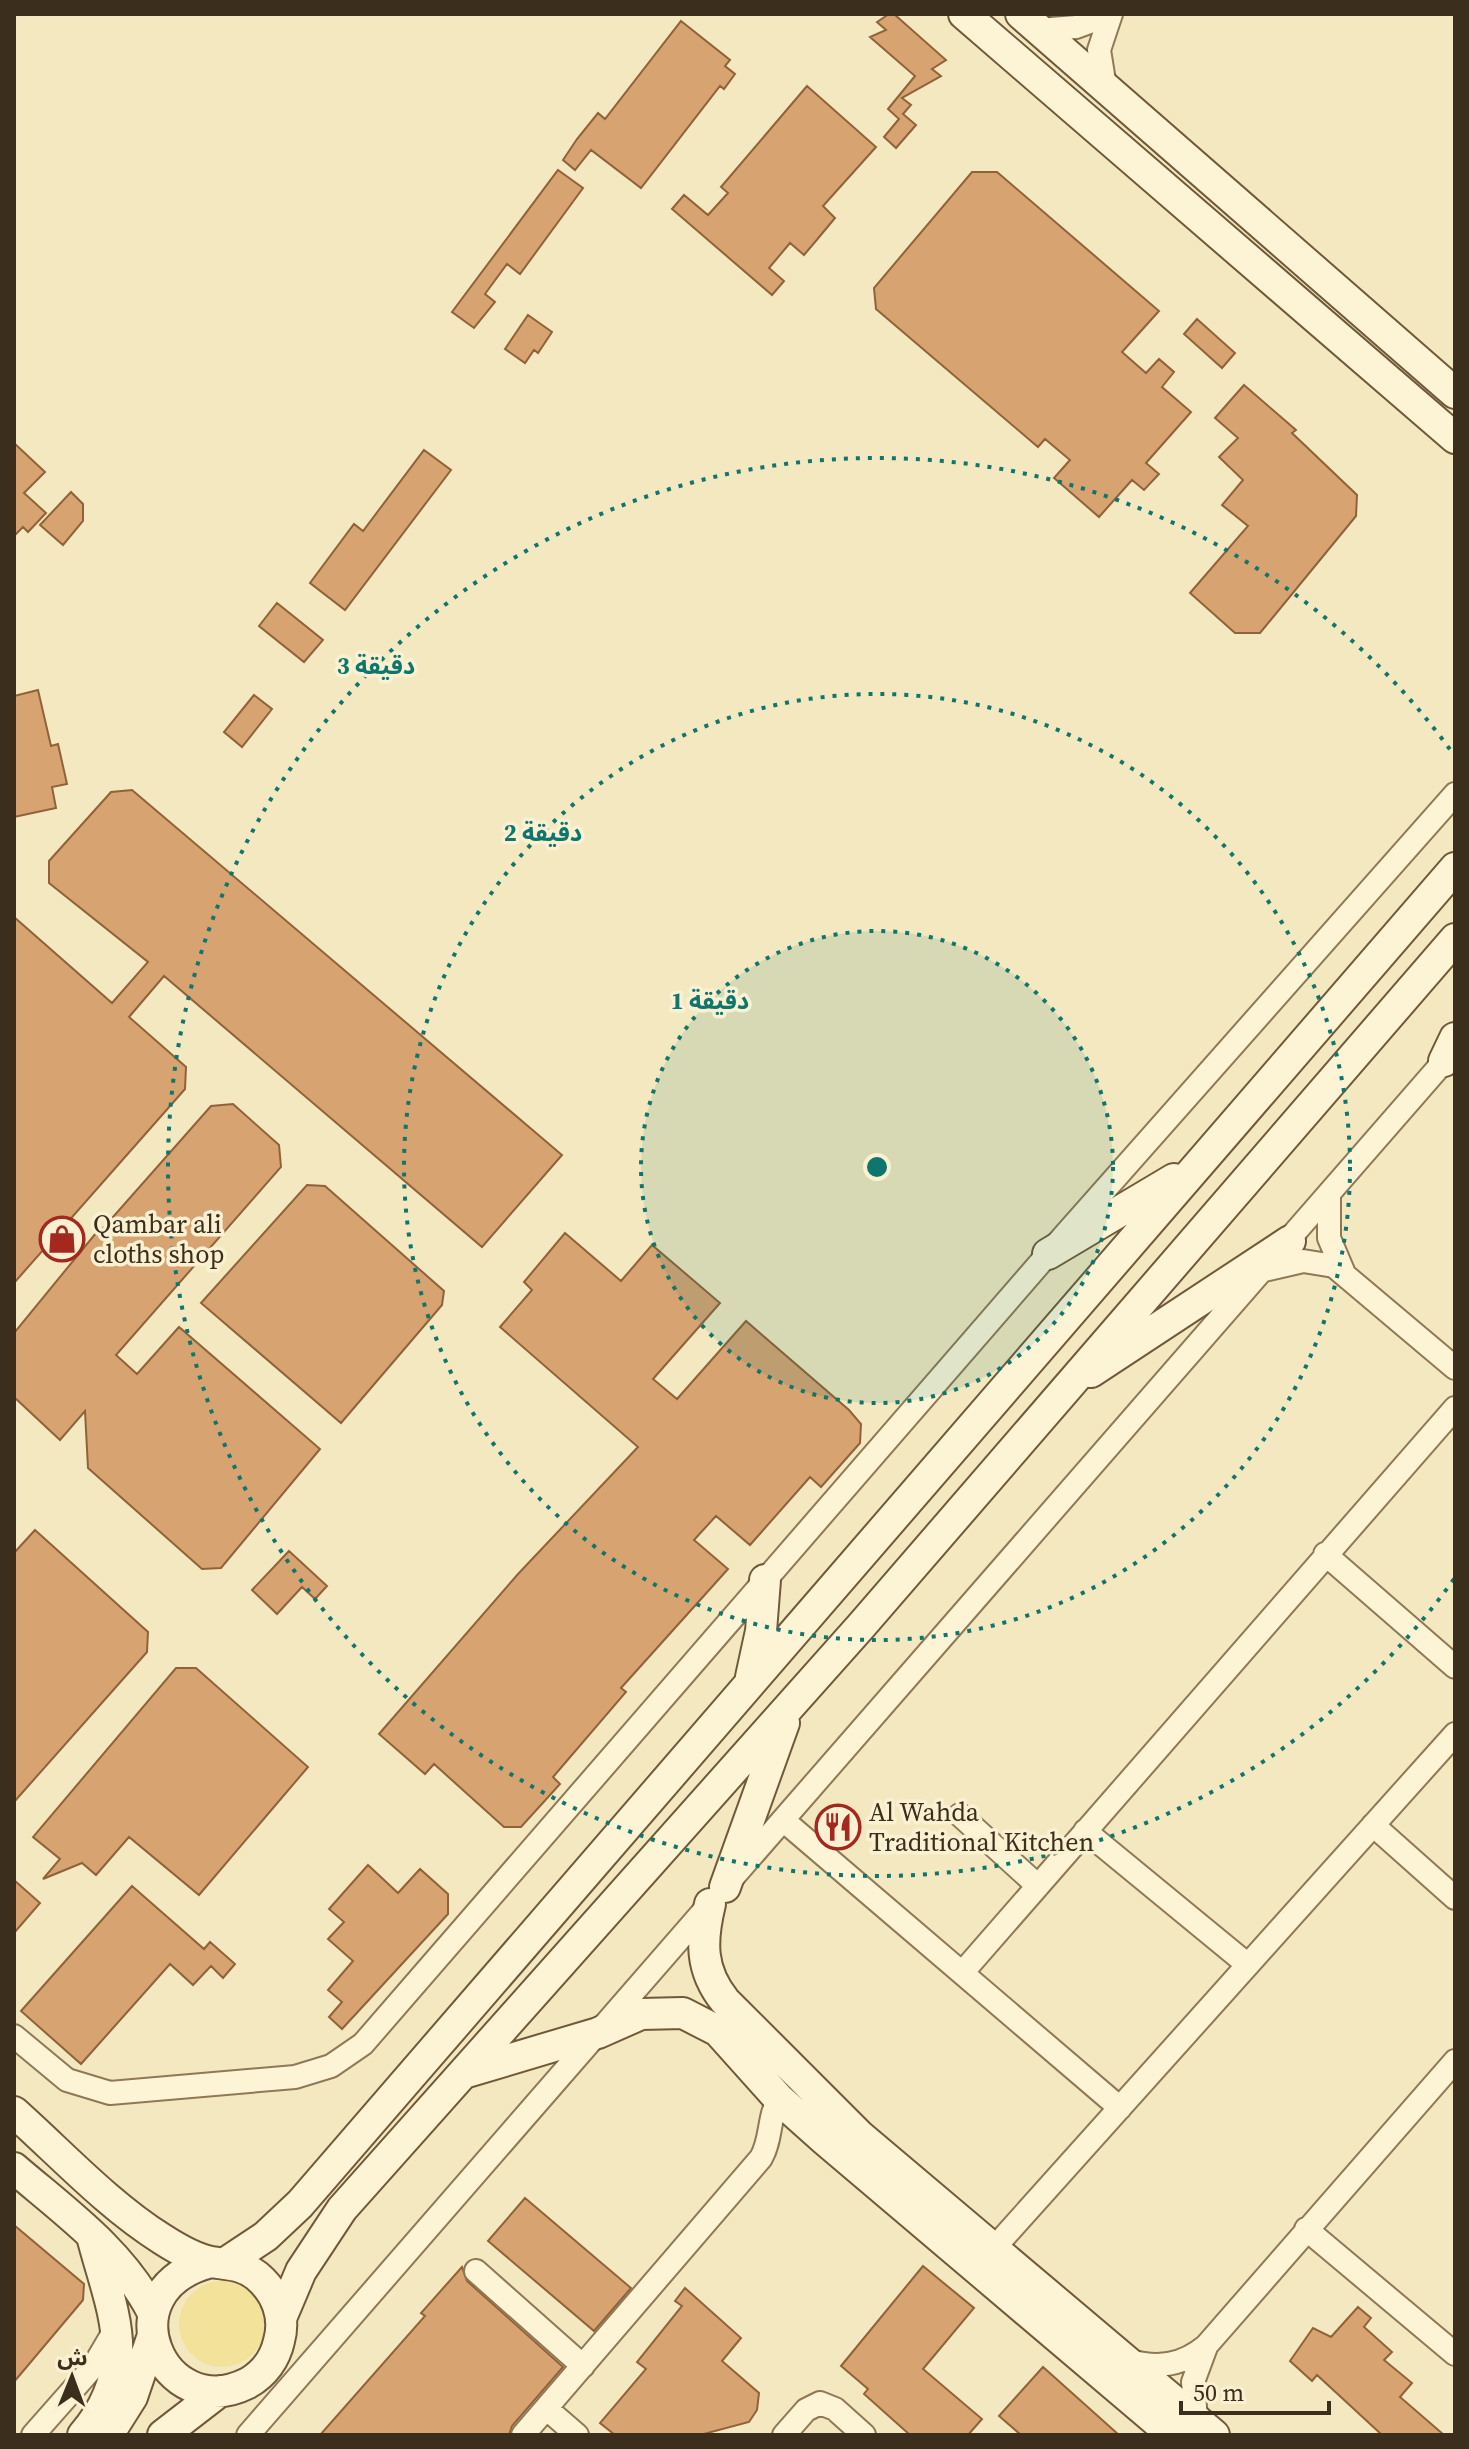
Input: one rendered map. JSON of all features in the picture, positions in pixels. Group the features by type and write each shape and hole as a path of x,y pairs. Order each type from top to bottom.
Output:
{"main road":[{"path":"964,14 1453,441"},
{"path":"1030,22 1455,393"},
{"path":"108,2435 132,2397 161,2292 174,2277 191,2267 219,2262 266,2236 300,2204 1455,868"},
{"path":"163,2435 220,2391 254,2380 267,2367 277,2351 282,2316 301,2271 326,2229 789,1707 1455,939"},
{"path":"1048,1254 1196,1166"},
{"path":"1059,1393 1290,1241"},
{"path":"750,1681 761,1631 765,1580"},
{"path":"717,1991 703,1955 703,1930 789,1707"},
{"path":"701,1984 717,1991 860,2136 1130,2361 1195,2430 779,2099 718,2031 696,2017 684,2004 686,1992 701,1984"},
{"path":"464,2073 598,2033 628,2018 655,2011 696,2017"},
{"path":"14,2112 142,2226 175,2246 262,2281 282,2316"},
{"path":"14,2168 129,2272 152,2324 160,2360 176,2378 197,2389 220,2391"},
{"path":"83,2435 95,2422 111,2383 119,2342 118,2323 92,2236"}],"street":[{"path":"1030,22 1076,27 1111,14 1099,50 1105,87"},
{"path":"14,2036 67,2080 110,2093 295,2077 340,2061 363,2044 1048,1254 1455,794"},
{"path":"248,2435 1290,1241 1451,1049"},
{"path":"1329,1195 1329,1238 1343,1271"},
{"path":"1264,1270 1314,1260 1343,1271 1455,1368"},
{"path":"962,1973 1455,1408"},
{"path":"1325,1554 1455,1667"},
{"path":"995,2247 1455,1734"},
{"path":"960,1815 1038,1886"},
{"path":"783,1820 1120,2108"},
{"path":"1373,1825 1455,1898"},
{"path":"1085,1831 1248,1965"},
{"path":"1130,2361 1165,2365 1187,2359 1206,2346 1306,2229 1452,2071"},
{"path":"523,2435 761,2158 770,2139 773,2113 779,2099"},
{"path":"1306,2229 1455,2354"},
{"path":"476,2271 583,2366"},
{"path":"33,2435 93,2367 118,2323"},
{"path":"1195,2430 1193,2382 1206,2346"},
{"path":"784,2435 806,2410 820,2403 835,2409 864,2435"},
{"path":"547,2409 577,2435"}],"sand":[{"path":"222,2281 239,2284 253,2293 262,2307 265,2324 262,2341 253,2355 239,2364 222,2367 205,2364 191,2355 182,2341 179,2324 182,2307 191,2293 205,2284"}],"building":[{"path":"894,14 946,60 932,69 941,76 902,98 911,105 903,114 916,125 896,148 884,137 899,119 888,109 915,76 870,37 886,30 877,22"},
{"path":"681,21 730,60 725,66 735,74 724,89 720,86 641,188 591,150 575,170 563,160 577,139 598,113 605,119"},
{"path":"807,86 876,147 823,206 835,218 804,255 790,243 769,268 784,281 772,295 672,209 684,195 708,215 728,193 721,187"},
{"path":"558,170 583,188 520,274 507,264 485,294 495,302 474,328 452,312"},
{"path":"972,172 997,172 1159,311 1122,352 1146,373 1159,359 1174,372 1162,387 1191,412 1146,463 1159,474 1144,490 1132,480 1099,517 1054,478 1070,460 1045,439 1038,447 876,309 874,288"},
{"path":"528,315 552,332 538,353 534,350 525,363 505,349"},
{"path":"1197,319 1235,353 1222,368 1184,334"},
{"path":"1244,385 1296,430 1292,433 1357,495 1356,516 1260,633 1235,633 1190,593 1248,526 1222,505 1243,480 1219,457 1238,438 1215,418"},
{"path":"14,443 45,472 24,493 46,513 28,532 23,527 14,536"},
{"path":"424,450 451,470 345,610 310,583 354,524 363,531"},
{"path":"71,492 83,504 83,521 63,545 40,525"},
{"path":"277,603 323,640 304,662 259,626"},
{"path":"38,690 51,746 58,744 67,784 52,787 56,808 14,817 14,696"},
{"path":"254,695 272,709 242,747 224,732"},
{"path":"132,790 562,1155 482,1247 164,976 129,1017 186,1067 185,1089 14,1283 14,917 112,1003 148,962 49,883 49,861 111,792"},
{"path":"233,1104 279,1145 281,1167 116,1355 137,1374 179,1327 320,1449 221,1568 202,1569 88,1468 85,1411 60,1440 14,1397 14,1333 96,1233 211,1106"},
{"path":"307,1185 325,1186 444,1291 442,1305 341,1423 201,1303"},
{"path":"565,1233 621,1281 652,1245 720,1303 653,1379 677,1399 746,1321 849,1410 861,1424 860,1443 821,1487 810,1477 750,1545 716,1516 694,1540 728,1569 621,1688 626,1692 553,1777 560,1784 521,1827 504,1827 434,1764 425,1774 379,1734 518,1574 638,1447 500,1327 532,1290 524,1282"},
{"path":"35,1530 148,1632 147,1652 14,1802 14,1553"},
{"path":"289,1551 327,1586 315,1599 302,1587 277,1614 252,1590"},
{"path":"176,1668 196,1668 308,1767 199,1895 129,1837 96,1875 82,1863 43,1879 60,1859 33,1837"},
{"path":"368,1865 398,1893 420,1869 448,1894 448,1914 342,2029 329,2017 342,2002 328,1990 353,1961 328,1939 344,1922 329,1909"},
{"path":"14,1880 40,1903 14,1933"},
{"path":"132,1886 204,1949 210,1942 235,1964 223,1978 211,1966 193,1985 170,1964 81,2064 21,2011"},
{"path":"525,2198 631,2288 594,2331 488,2241"},
{"path":"14,2225 84,2284 83,2300 14,2382"},
{"path":"923,2266 974,2308 923,2369 982,2419 968,2435 910,2435 864,2394 868,2389 841,2366"},
{"path":"462,2267 467,2281 563,2367 512,2426 509,2435 320,2435 425,2316 421,2313"},
{"path":"685,2288 741,2338 722,2361 759,2393 757,2410 749,2422 700,2435 615,2435 600,2423 646,2369 637,2362 682,2306 675,2301"},
{"path":"1358,2307 1371,2318 1364,2327 1392,2352 1384,2360 1412,2383 1400,2397 1444,2435 1382,2435 1317,2375 1312,2381 1290,2361 1313,2328 1331,2337"},
{"path":"1043,2367 1119,2435 1021,2435 999,2416"}],"place":[{"name":"Qambar ali cloths shop","path":"62,1239"},
{"name":"Al Wahda Traditional Kitchen","path":"838,1827"}]}
